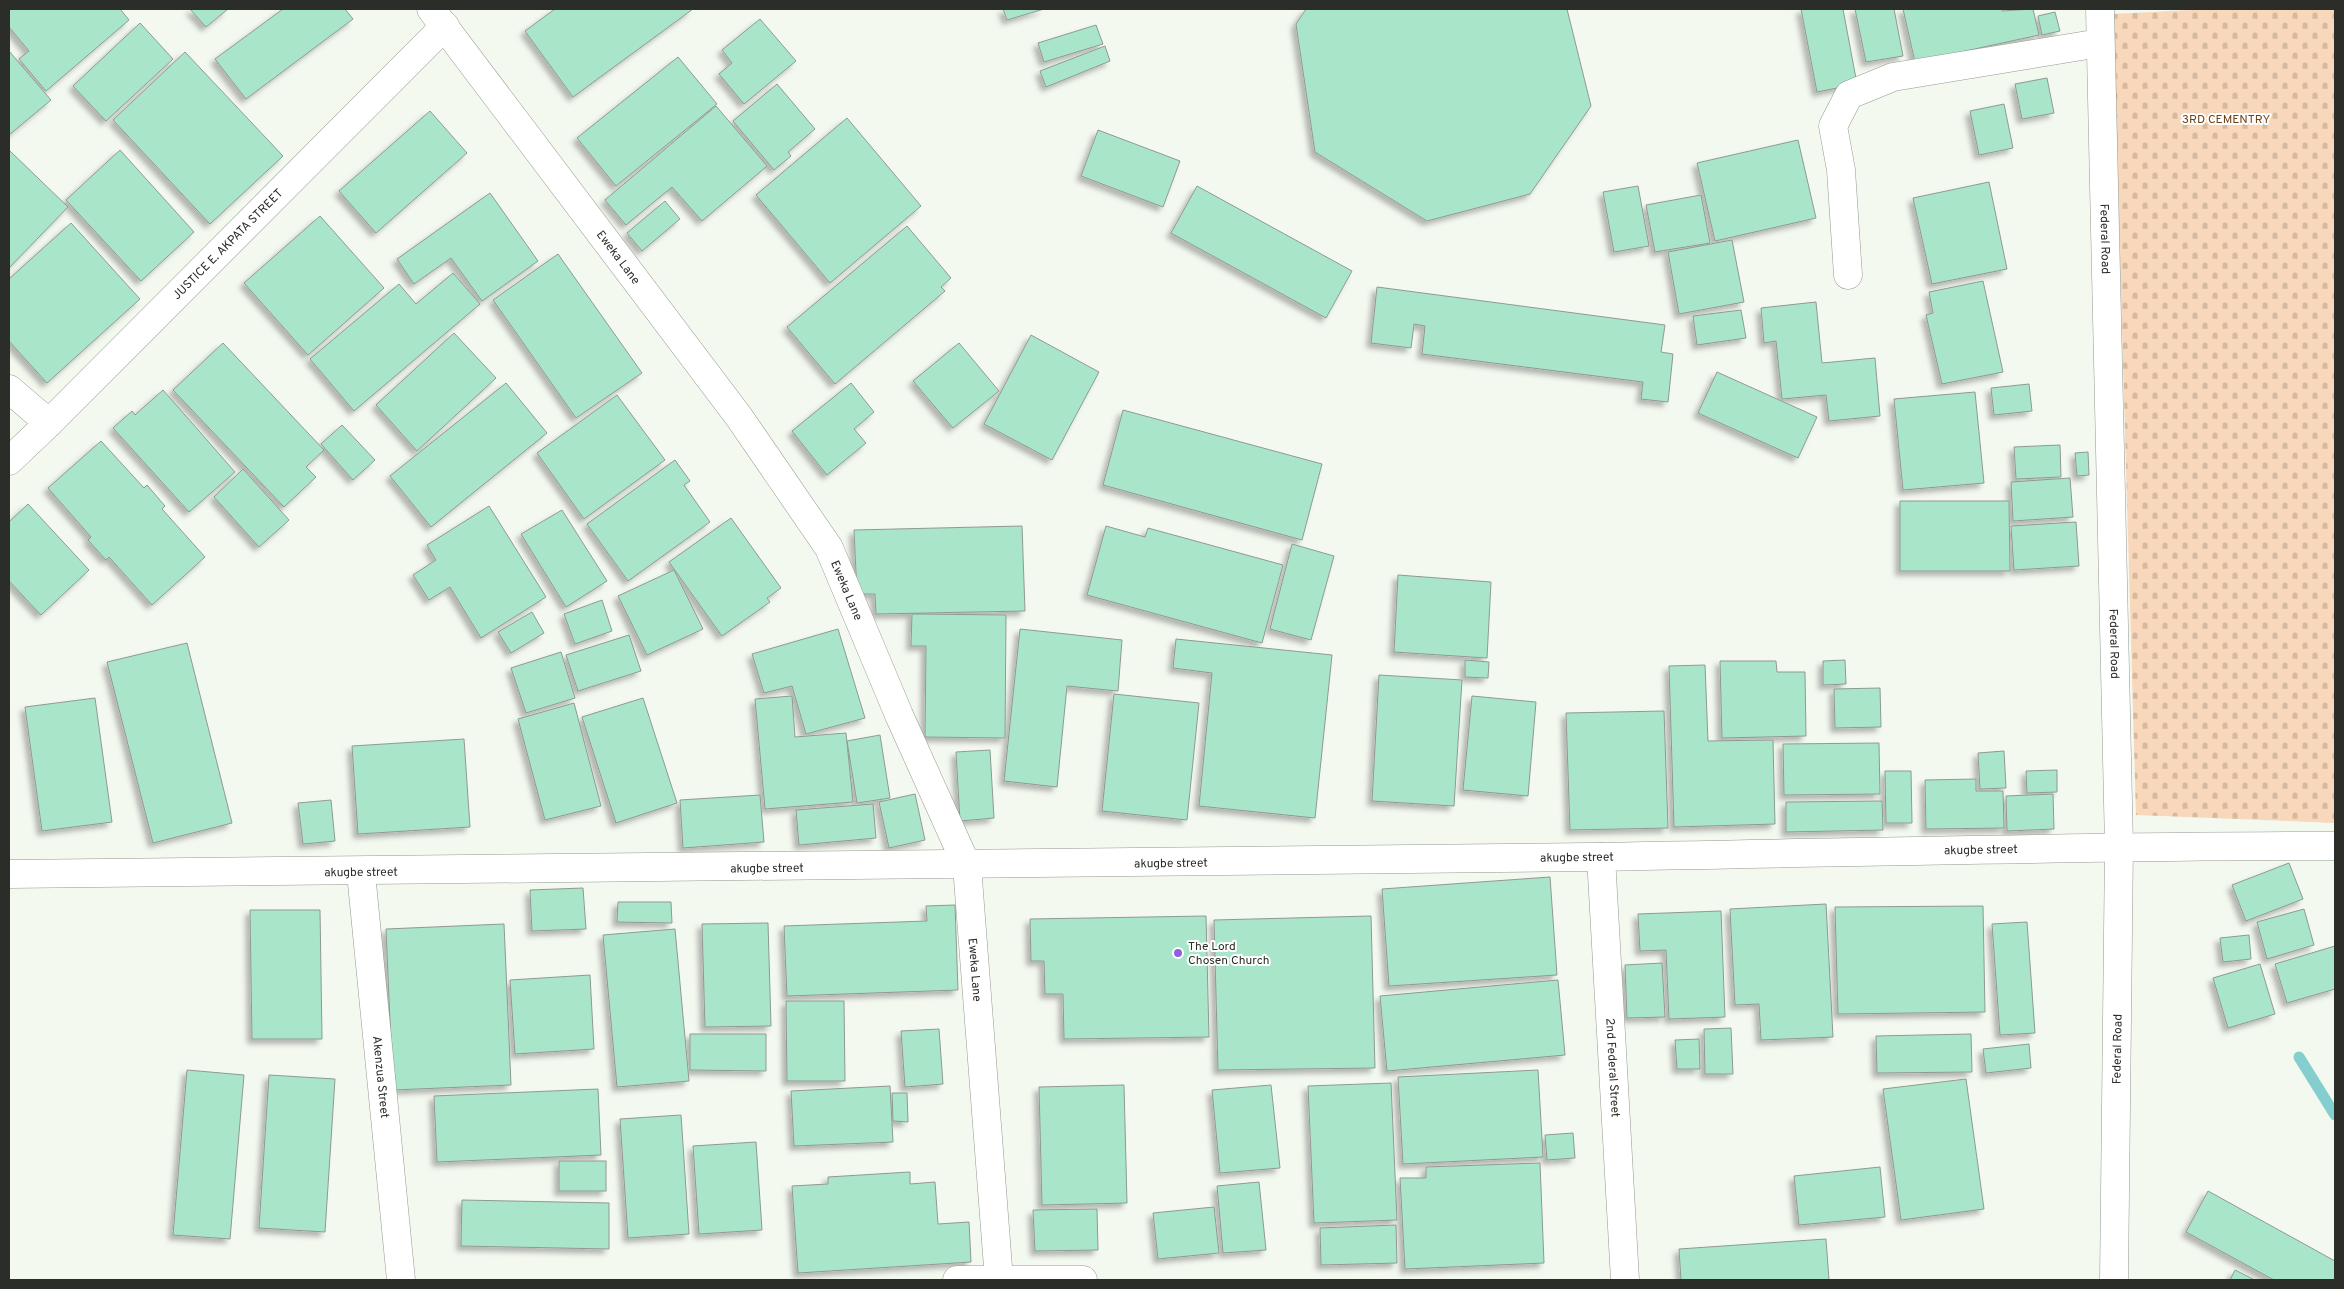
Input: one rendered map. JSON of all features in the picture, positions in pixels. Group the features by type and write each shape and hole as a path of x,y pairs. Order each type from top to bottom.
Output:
{"street":[{"name":"Federal Road","path":"2100,9 2119,846 2114,1280"},
{"name":"JUSTICE E. AKPATA STREET","path":"9,461 49,423 438,17"},
{"name":"Eweka Lane","path":"438,17 738,417 829,548 899,715 967,866 999,1280"},
{"path":"1848,275 1840,170 1833,126 1849,95 1893,77 2100,43"},
{"path":"9,388 49,423"},
{"name":"akugbe street","path":"9,874 361,873 967,866 2119,846 2335,846"},
{"name":"2nd Federal Street","path":"1602,856 1625,1280"},
{"name":"Akenzua Street","path":"361,873 401,1280"},
{"path":"956,1280 1083,1280"}],"green space":[{"name":"3RD CEMENTRY","path":"2210,9 2335,9 2335,823 2136,815 2113,14"}],"building":[{"path":"9,9 120,9 129,20 46,91 19,59 29,51 9,27"},
{"path":"190,9 228,9 206,27"},
{"path":"283,9 345,9 353,19 246,99 215,59"},
{"path":"555,9 693,9 573,97 525,31"},
{"path":"1003,9 1044,9 1007,20"},
{"path":"1306,9 1567,9 1591,106 1530,194 1427,221 1315,152 1296,24"},
{"path":"1801,9 1843,9 1857,84 1817,92"},
{"path":"1855,9 1894,9 1903,56 1866,62"},
{"path":"1903,9 2002,9 2002,11 2033,9 2039,35 1915,62"},
{"path":"2055,12 2060,31 2042,35 2038,16"},
{"path":"760,19 796,61 744,104 719,74 732,63 722,50"},
{"path":"140,23 173,59 106,121 73,86"},
{"path":"1096,25 1103,44 1044,62 1038,43"},
{"path":"1105,46 1110,61 1046,87 1040,71"},
{"path":"9,51 51,100 9,135"},
{"path":"185,52 283,156 210,224 113,120"},
{"path":"678,57 717,104 616,186 577,138"},
{"path":"2047,78 2054,113 2022,119 2015,84"},
{"path":"777,84 815,129 788,152 791,156 774,170 733,121"},
{"path":"2004,104 2013,148 1979,155 1970,111"},
{"path":"716,106 767,166 702,221 672,187 626,225 605,200"},
{"path":"430,111 467,153 376,233 339,191"},
{"path":"847,118 921,206 830,283 756,195"},
{"path":"1098,130 1180,161 1163,207 1081,176"},
{"path":"1798,140 1816,218 1715,241 1697,163"},
{"path":"120,150 194,232 141,281 66,200"},
{"path":"10,151 68,207 9,268 9,153"},
{"path":"1989,182 2007,269 1932,284 1913,198"},
{"path":"1197,186 1352,271 1326,318 1171,233"},
{"path":"1638,186 1649,246 1614,252 1603,192"},
{"path":"490,193 538,261 482,301 451,258 414,284 397,259"},
{"path":"1701,195 1710,243 1655,252 1646,205"},
{"path":"665,201 680,219 642,251 627,233"},
{"path":"320,216 384,288 308,355 244,283"},
{"path":"71,223 140,299 47,383 9,341 9,279"},
{"path":"907,226 951,278 941,287 945,291 835,384 787,327"},
{"path":"1732,240 1744,302 1679,314 1668,252"},
{"path":"558,254 642,373 576,418 493,300"},
{"path":"453,273 480,304 354,411 310,359 399,284 416,304"},
{"path":"1983,281 2003,372 1942,384 1926,315 1933,313 1929,292"},
{"path":"1377,287 1665,325 1661,352 1673,354 1668,402 1641,399 1643,382 1422,354 1425,326 1414,324 1411,348 1371,343"},
{"path":"1816,302 1822,363 1875,358 1880,416 1829,421 1826,395 1782,399 1776,341 1764,343 1761,308"},
{"path":"1741,310 1746,338 1697,345 1693,316"},
{"path":"454,333 496,378 417,451 376,405"},
{"path":"1031,335 1099,372 1052,460 984,424"},
{"path":"223,343 324,450 306,467 316,477 284,507 173,390"},
{"path":"959,343 999,391 953,428 913,381"},
{"path":"1717,372 1817,417 1798,458 1698,413"},
{"path":"506,383 547,433 431,527 390,476"},
{"path":"851,383 874,412 854,429 866,443 827,475 792,431"},
{"path":"2029,384 2032,411 1994,415 1991,388"},
{"path":"163,390 235,472 189,512 113,428 132,411 135,415"},
{"path":"1975,392 1984,483 1903,490 1894,399"},
{"path":"617,395 665,460 584,519 537,453"},
{"path":"1123,410 1322,464 1302,540 1103,485"},
{"path":"342,425 375,460 353,480 321,444"},
{"path":"101,441 144,488 147,485 165,506 162,509 205,557 152,605 109,557 106,560 88,540 91,537 48,488"},
{"path":"2060,445 2061,477 2016,479 2014,447"},
{"path":"2088,452 2089,475 2077,476 2075,453"},
{"path":"675,460 690,481 684,485 710,522 628,581 587,524"},
{"path":"243,469 289,520 259,547 214,497"},
{"path":"2070,478 2073,517 2013,521 2011,482"},
{"path":"1900,501 2009,501 2010,571 1900,571"},
{"path":"28,504 89,570 41,615 9,581 9,522"},
{"path":"489,506 546,597 481,638 450,587 429,600 413,575 436,560 427,545"},
{"path":"562,510 607,581 566,607 521,534"},
{"path":"731,518 781,588 767,598 770,602 722,636 669,562"},
{"path":"2076,522 2079,566 2014,570 2011,526"},
{"path":"1022,526 1025,611 876,614 875,594 857,594 854,530"},
{"path":"1106,526 1145,537 1148,528 1283,565 1262,643 1087,595"},
{"path":"1292,544 1334,556 1311,640 1270,629"},
{"path":"674,570 703,629 647,655 618,596"},
{"path":"1398,575 1491,582 1487,658 1394,652"},
{"path":"602,600 612,631 575,644 564,614"},
{"path":"532,612 544,633 511,653 498,632"},
{"path":"912,614 1006,615 1005,738 925,737 926,646 911,646"},
{"path":"838,629 865,718 806,734 792,686 764,693 752,654"},
{"path":"1020,629 1122,640 1118,691 1067,686 1057,787 1004,781"},
{"path":"629,635 641,671 578,691 566,655"},
{"path":"1176,639 1332,655 1315,818 1199,806 1212,673 1173,668"},
{"path":"187,643 232,823 153,843 107,662"},
{"path":"561,652 575,698 526,713 511,668"},
{"path":"1465,660 1489,662 1488,678 1465,677"},
{"path":"1845,660 1846,684 1823,685 1823,661"},
{"path":"1720,661 1776,661 1777,672 1805,672 1806,736 1722,738"},
{"path":"1705,665 1708,741 1773,740 1775,824 1674,827 1669,666"},
{"path":"1379,675 1462,680 1454,806 1372,801"},
{"path":"1880,688 1881,727 1835,728 1834,689"},
{"path":"1114,694 1199,703 1187,820 1102,811"},
{"path":"792,696 795,737 846,733 853,802 765,809 755,699"},
{"path":"1472,696 1536,702 1528,796 1463,790"},
{"path":"95,698 112,822 42,831 25,707"},
{"path":"643,698 677,803 616,823 582,717"},
{"path":"574,703 601,806 545,820 518,719"},
{"path":"1664,711 1668,828 1570,830 1566,713"},
{"path":"880,735 890,798 857,803 847,741"},
{"path":"464,739 470,827 358,834 352,746"},
{"path":"1879,743 1880,794 1784,795 1783,744"},
{"path":"990,750 994,818 960,821 956,752"},
{"path":"2004,751 2006,788 1980,789 1978,753"},
{"path":"2057,770 2057,792 2027,793 2026,771"},
{"path":"1885,771 1911,771 1912,823 1886,823"},
{"path":"1976,779 1976,791 2003,791 2004,828 1926,829 1925,780"},
{"path":"915,794 925,840 889,848 879,802"},
{"path":"2053,794 2054,829 2007,831 2006,796"},
{"path":"760,795 764,842 683,848 680,800"},
{"path":"331,800 335,841 303,844 298,803"},
{"path":"1882,801 1883,830 1786,832 1786,802"},
{"path":"873,804 876,838 799,845 796,810"},
{"path":"2289,863 2303,899 2246,921 2232,885"},
{"path":"1550,877 1557,975 1389,986 1382,889"},
{"path":"583,888 586,929 532,931 530,890"},
{"path":"618,902 671,902 672,923 617,922"},
{"path":"1826,904 1833,1037 1761,1040 1759,1004 1735,1005 1730,909"},
{"path":"955,905 958,990 787,996 784,926 927,921 926,906"},
{"path":"1983,906 1985,1012 1838,1014 1835,907"},
{"path":"2304,909 2314,945 2267,959 2257,922"},
{"path":"250,910 320,910 322,1039 252,1039"},
{"path":"1721,911 1725,1017 1669,1019 1666,950 1640,951 1638,914"},
{"path":"1206,916 1209,1037 1064,1039 1063,994 1045,994 1044,961 1031,961 1030,919"},
{"path":"1371,916 1375,1068 1218,1070 1214,920"},
{"path":"2027,922 2035,1033 2000,1035 1992,924"},
{"path":"768,923 771,1026 705,1027 702,924"},
{"path":"504,924 511,1085 393,1090 386,929"},
{"path":"675,929 689,1081 617,1087 603,935"},
{"path":"2249,935 2251,959 2223,962 2220,938"},
{"path":"2335,946 2335,989 2287,1003 2275,964"},
{"path":"1662,963 1665,1017 1627,1018 1625,965"},
{"path":"2260,964 2275,1014 2228,1028 2213,978"},
{"path":"590,975 594,1049 515,1054 510,980"},
{"path":"1558,980 1565,1055 1387,1071 1380,996"},
{"path":"786,1001 844,1001 845,1081 787,1081"},
{"path":"1731,1028 1733,1074 1705,1074 1704,1029"},
{"path":"939,1029 943,1084 905,1087 901,1031"},
{"path":"690,1034 766,1034 766,1071 690,1070"},
{"path":"1971,1034 1972,1072 1877,1073 1876,1036"},
{"path":"1699,1039 1700,1069 1677,1069 1675,1040"},
{"path":"2029,1044 2031,1068 1986,1073 1983,1049"},
{"path":"187,1070 244,1075 230,1239 173,1235"},
{"path":"1538,1070 1543,1157 1403,1164 1398,1077"},
{"path":"269,1075 335,1079 325,1232 259,1228"},
{"path":"1966,1079 1984,1209 1901,1220 1883,1089"},
{"path":"1391,1083 1397,1220 1314,1223 1308,1086"},
{"path":"1124,1085 1127,1203 1042,1205 1039,1087"},
{"path":"1271,1085 1280,1168 1220,1173 1212,1090"},
{"path":"890,1086 893,1142 794,1146 791,1091"},
{"path":"598,1089 601,1155 437,1162 434,1096"},
{"path":"892,1093 907,1093 908,1122 893,1121"},
{"path":"681,1115 689,1234 628,1238 620,1119"},
{"path":"1573,1133 1575,1158 1547,1160 1545,1135"},
{"path":"756,1142 762,1230 699,1234 693,1146"},
{"path":"559,1161 606,1161 606,1191 559,1191"},
{"path":"1540,1163 1544,1263 1405,1269 1400,1178 1426,1178 1426,1167"},
{"path":"1880,1167 1885,1217 1799,1225 1794,1176"},
{"path":"910,1172 910,1184 935,1182 938,1224 969,1222 971,1262 798,1273 792,1186 828,1184 828,1177"},
{"path":"1259,1182 1266,1250 1223,1253 1217,1186"},
{"path":"2208,1191 2335,1261 2335,1280 2274,1280 2186,1232"},
{"path":"462,1200 609,1203 609,1249 461,1246"},
{"path":"1214,1207 1219,1253 1158,1259 1153,1213"},
{"path":"1097,1209 1098,1250 1035,1251 1033,1210"},
{"path":"1396,1225 1397,1263 1321,1265 1320,1228"},
{"path":"1826,1239 1829,1280 1681,1280 1679,1249"},
{"path":"2235,1270 2255,1280 2230,1280"}],"waterway":[{"path":"2299,1057 2335,1115"}],"place":[{"name":"The Lord Chosen Church","path":"1178,953"}]}
